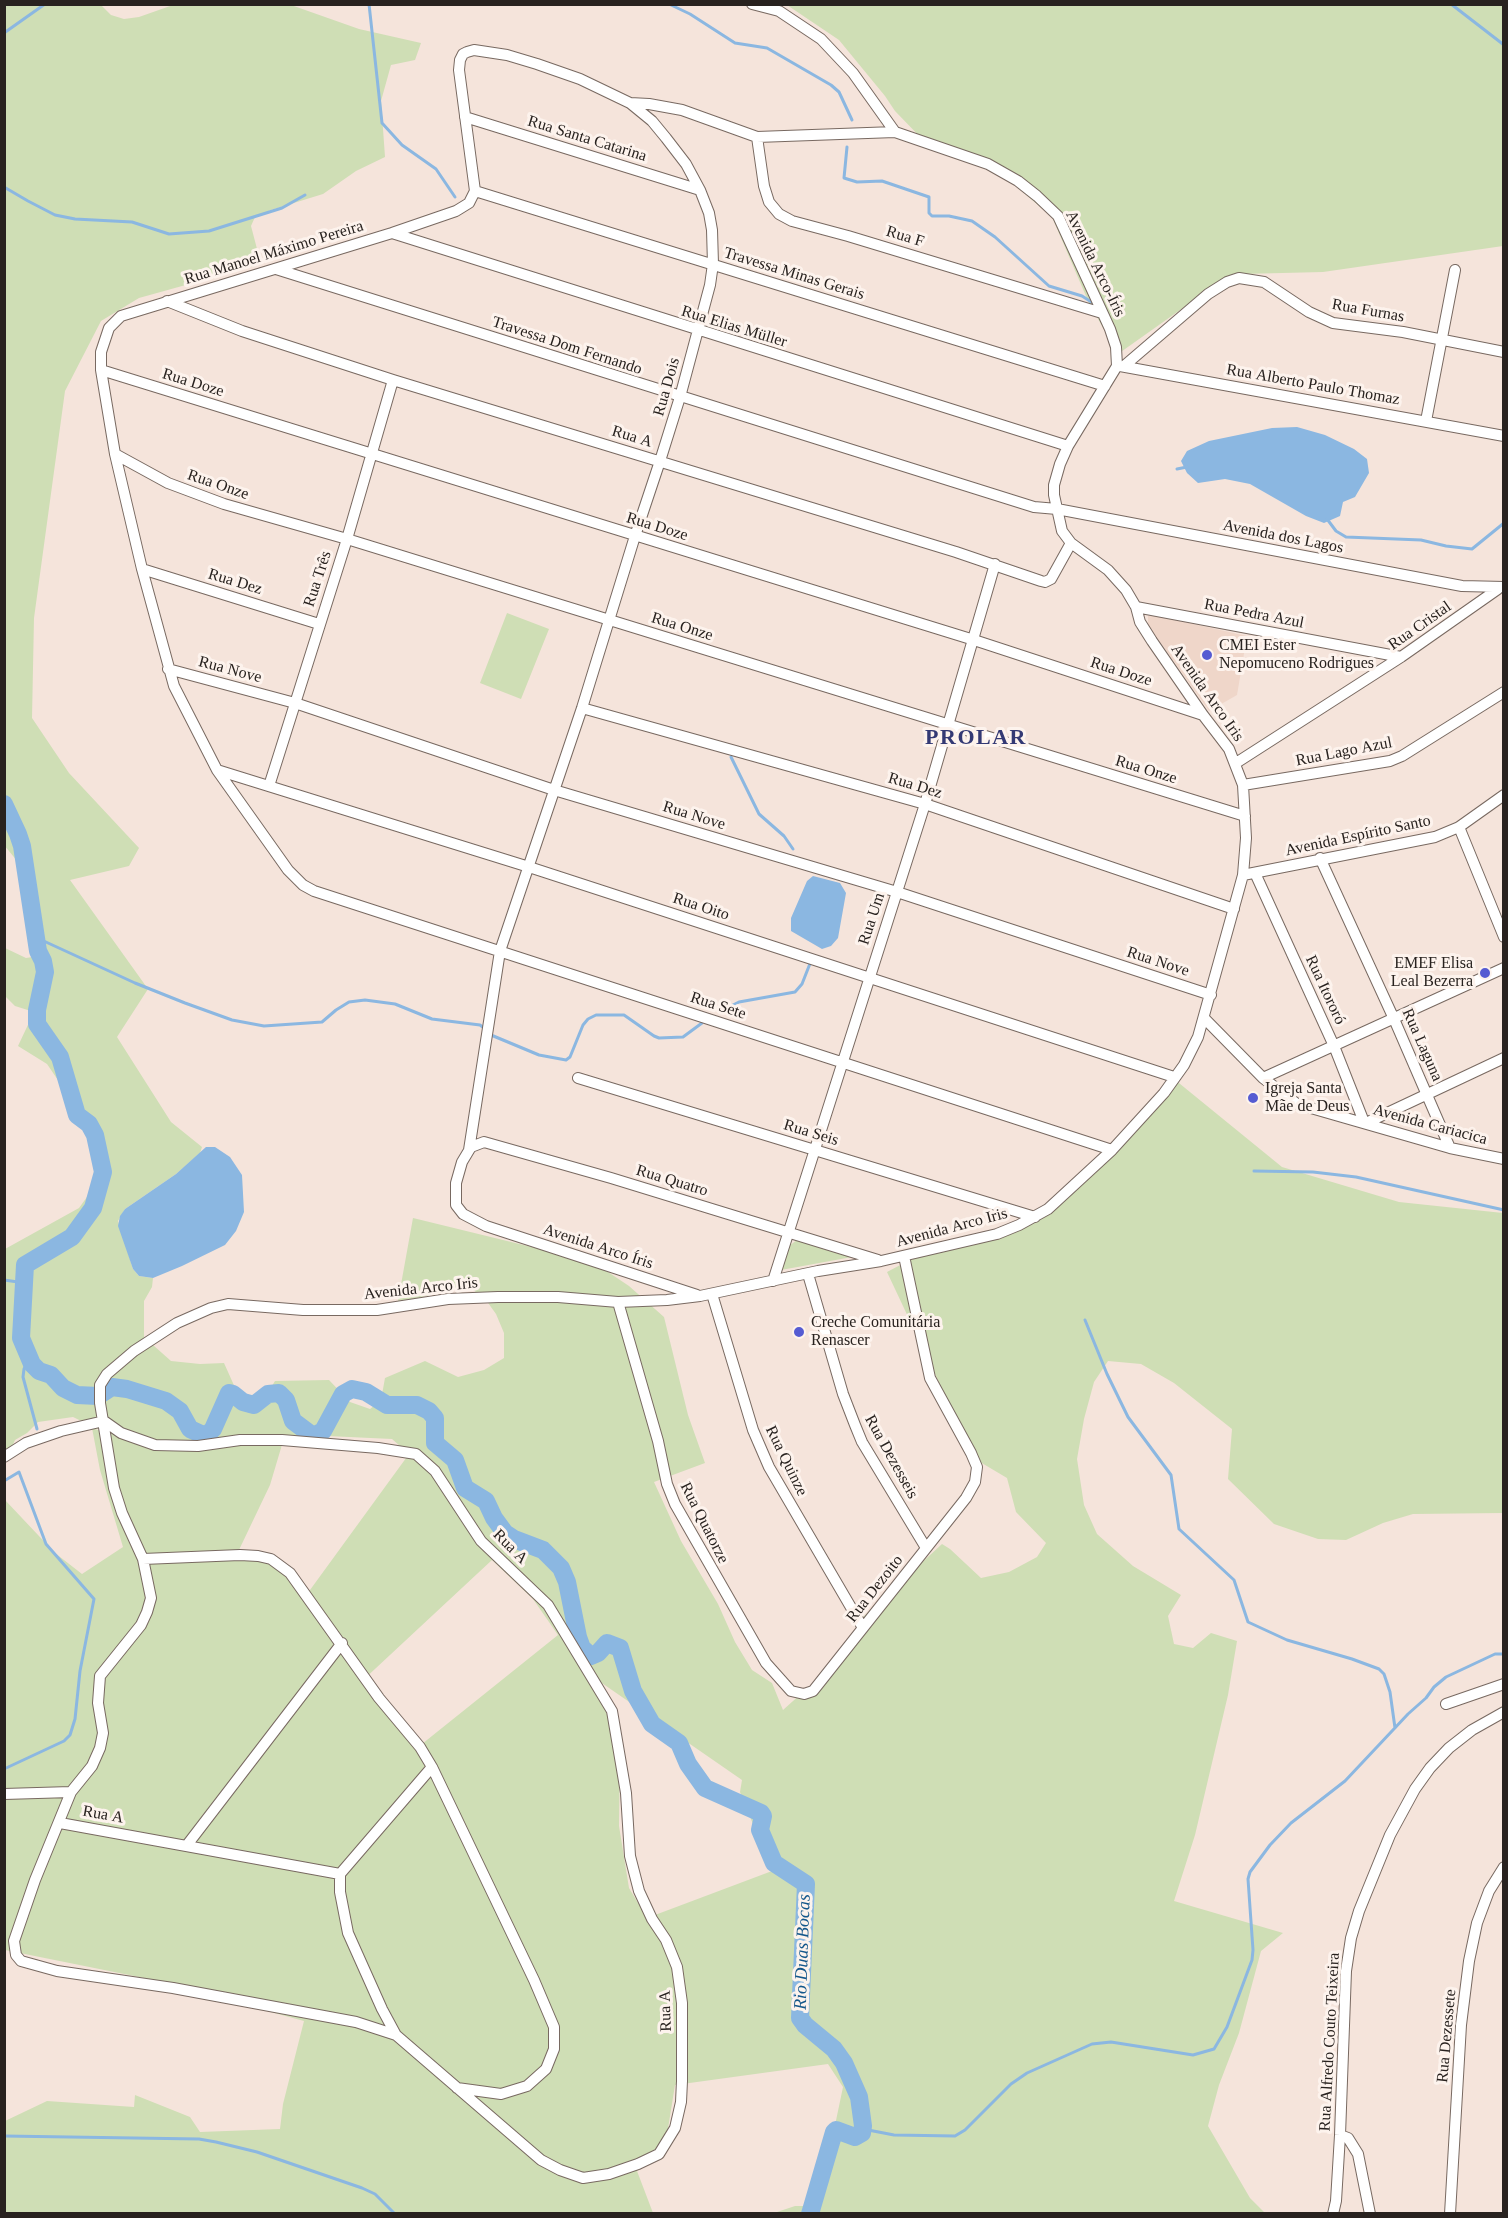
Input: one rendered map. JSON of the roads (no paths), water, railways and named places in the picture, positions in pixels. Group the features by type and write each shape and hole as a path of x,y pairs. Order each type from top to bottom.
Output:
{"street":[{"path":"753,4 779,11 821,39 853,73 895,132"},
{"path":"475,191 460,60 463,54 474,50 537,63 580,79 630,103 682,110 758,137 895,132"},
{"name":"Rua Dois","path":"470,1150 500,951 582,708 680,397 707,302 713,264 709,213 700,189 686,164 666,138 652,121 630,103"},
{"name":"Rua Santa Catarina","path":"465,117 700,189"},
{"name":"Avenida Arco-Íris","path":"895,132 988,164 1018,181 1052,209 1062,225 1114,339 1120,366"},
{"name":"Rua F","path":"758,137 768,202 779,214 792,221 1102,313"},
{"name":"Rua Manoel Máximo Pereira","path":"315,891 295,879 217,770 180,698 168,669 115,454 101,370 103,342 114,321 129,312 392,233 463,208 475,191"},
{"name":"Travessa Minas Gerais","path":"475,191 1105,386"},
{"name":"Rua Elias Müller","path":"392,233 1068,446"},
{"name":"Travessa Dom Fernando","path":"276,269 1035,507 1057,509"},
{"path":"1426,421 1455,270"},
{"name":"Rua Furnas","path":"1120,366 1208,294 1227,282 1239,278 1264,282 1309,312 1333,323 1403,332 1503,352"},
{"name":"Rua A","path":"167,301 242,331 393,380 995,564 1045,582 1052,579 1071,543"},
{"path":"1057,509 1054,485 1060,464 1068,446 1120,366"},
{"name":"Rua Alberto Paulo Thomaz","path":"1120,366 1503,436"},
{"name":"Rua Doze","path":"101,370 974,640 1203,715"},
{"name":"Rua Três","path":"269,786 347,539 393,380"},
{"name":"Rua Onze","path":"115,454 168,483 196,495 347,539 1245,816"},
{"name":"Avenida Arco Iris","path":"71,1792 92,1767 100,1748 103,1733 98,1702 100,1676 141,1625 151,1598 142,1559 114,1488 99,1391 102,1380 107,1374 134,1351 177,1323 195,1314 228,1304 349,1311 376,1310 448,1299 558,1297 618,1302 700,1296 904,1256 997,1234 1035,1217 1060,1198 1112,1150 1154,1104 1192,1051 1211,994 1243,875 1246,838 1243,785 1229,749 1140,622 1136,607 1126,590 1108,570 1071,543 1062,531 1057,509"},
{"name":"Avenida dos Lagos","path":"1057,509 1462,586 1501,588"},
{"name":"Rua Um","path":"773,1281 925,804 995,564"},
{"name":"Rua Dez","path":"142,569 319,624"},
{"name":"Rua Cristal","path":"1236,764 1401,657 1501,588"},
{"name":"Rua Pedra Azul","path":"1136,607 1401,657"},
{"name":"Rua Nove","path":"168,669 295,703 554,790 897,892 1211,994"},
{"name":"Rua Lago Azul","path":"1243,785 1390,761 1402,756 1503,692"},
{"name":"Rua Dez","path":"582,708 925,804 1234,909"},
{"name":"Rua Oito","path":"217,770 530,867 1174,1077"},
{"name":"Avenida Espírito Santo","path":"1243,875 1435,837 1459,827 1503,795"},
{"path":"1459,827 1503,937"},
{"name":"Rua Laguna","path":"1320,858 1450,1148"},
{"name":"Rua Itororó","path":"1255,873 1334,1046 1365,1123"},
{"name":"Rua Sete","path":"315,891 1112,1150"},
{"path":"1263,1078 1503,968"},
{"name":"Avenida Cariacica","path":"1204,1018 1263,1078 1297,1104 1325,1114 1365,1123 1450,1148 1503,1159"},
{"path":"1365,1123 1503,1058"},
{"name":"Rua Seis","path":"578,1078 1035,1217"},
{"name":"Rua Quatro","path":"470,1150 478,1142 484,1142 611,1178 881,1261"},
{"name":"Avenida Arco Íris","path":"470,1150 462,1162 456,1183 456,1205 463,1214 486,1226 700,1296"},
{"name":"Rua Dezoito","path":"804,1694 813,1690 966,1498 975,1482 977,1467 930,1378 904,1256"},
{"name":"Rua Dezesseis","path":"808,1274 843,1394 862,1442 926,1548"},
{"name":"Rua Quinze","path":"712,1294 753,1430 769,1467 863,1628"},
{"name":"Rua Quatorze","path":"618,1302 660,1449 667,1484 675,1504 766,1663 791,1691 804,1694"},
{"path":"4,1457 26,1443 60,1431 104,1421"},
{"name":"Rua A","path":"71,1792 60,1823 340,1874 340,1892 348,1933 396,2035 541,2160 560,2170 583,2178 609,2174 660,2154 675,2128 681,2102 680,1983 677,1967 666,1940 652,1919 639,1890 630,1856 626,1793 612,1711 548,1605 481,1541 435,1471 420,1456 409,1452 378,1448 282,1440 240,1440 198,1446 155,1444 121,1433 104,1421"},
{"path":"142,1559 240,1555 271,1559 290,1573 379,1698 420,1747 432,1767 534,1980 554,2027 554,2049 546,2069 528,2086 501,2094 456,2087"},
{"path":"187,1845 342,1643"},
{"path":"1446,1704 1503,1684"},
{"name":"Rua Alfredo Couto Teixeira","path":"1334,2214 1340,2135 1346,1971 1351,1938 1370,1880 1399,1818 1430,1768 1449,1748 1472,1730 1503,1712"},
{"path":"340,1874 432,1767"},
{"path":"4,1794 71,1792"},
{"path":"60,1823 35,1880 14,1941 16,1955 21,1961 57,1971 173,1988 356,2022 396,2035"},
{"name":"Rua Dezessete","path":"1450,2214 1461,2025 1469,1961 1477,1923 1489,1891 1503,1867"},
{"path":"1340,2135 1348,2138 1358,2154 1370,2214"}],"water":[{"path":"1297,427 1325,435 1354,449 1367,459 1369,473 1355,497 1343,502 1340,516 1324,523 1306,516 1250,484 1225,479 1198,483 1187,473 1181,461 1187,451 1209,441 1272,428"},
{"path":"813,876 840,883 846,893 838,938 831,946 822,949 791,931 791,918 807,881"},
{"path":"206,1147 215,1147 230,1157 242,1175 244,1212 236,1231 225,1245 182,1266 153,1278 139,1276 133,1269 118,1226 120,1216 125,1209 176,1174"}],"waterway":[{"path":"4,33 45,4"},
{"path":"369,4 382,123 402,145 436,169 455,197"},
{"path":"669,4 690,14 735,43 767,48 831,85 839,92 852,120"},
{"path":"1451,4 1504,45"},
{"path":"847,147 844,178 857,182 882,181 929,197 929,213 932,216 949,216 972,221 995,237 1049,286 1082,296 1093,303"},
{"path":"4,187 55,215 75,219 132,222 169,234 209,231 282,208 305,195"},
{"path":"1177,469 1187,467"},
{"path":"1327,519 1336,531 1346,537 1421,540 1472,549 1504,523"},
{"path":"731,757 759,814 784,836 793,849"},
{"name":"Rio Duas Bocas","path":"4,804 22,846 38,951 45,972 37,1010 37,1024 60,1057 77,1115 89,1124 95,1135 103,1172 93,1208 72,1237 25,1265 21,1338 32,1364 39,1371 51,1375 63,1388 77,1395 98,1396 112,1387 127,1389 166,1401 180,1411 190,1429 203,1435 213,1429 229,1393 243,1402 254,1405 268,1394 279,1393 286,1400 293,1421 313,1436 323,1431 343,1394 352,1389 366,1392 387,1405 417,1405 429,1411 435,1418 435,1443 455,1460 465,1488 486,1501 494,1518 505,1533 514,1539 543,1550 561,1568 567,1582 582,1648 591,1656 598,1653 607,1643 620,1648 633,1691 652,1724 679,1743 688,1764 705,1788 761,1813 763,1816 760,1830 774,1863 806,1884 800,2018 805,2025 834,2049 844,2063 859,2097 863,2126 862,2133 855,2137 836,2130 834,2132 810,2214"},
{"path":"35,937 135,983 232,1020 264,1026 322,1022 349,1002 365,1000 395,1004 432,1019 480,1025 484,1028"},
{"path":"729,1007 739,1002 795,992 802,984 811,961"},
{"path":"491,1035 539,1055 566,1060 570,1057 583,1025 596,1015 624,1015 659,1038 683,1037 702,1023"},
{"path":"1254,1171 1313,1172 1356,1177 1504,1210"},
{"path":"4,1280 25,1283"},
{"path":"1085,1320 1128,1417 1171,1475 1179,1529 1234,1580 1248,1622 1287,1640 1379,1669 1384,1674 1390,1692 1395,1728"},
{"path":"30,1357 23,1377 37,1429"},
{"path":"4,1481 19,1472 46,1544 94,1599 80,1671 75,1719 70,1735 64,1741 4,1769"},
{"path":"863,2129 894,2135 955,2136 965,2130 1011,2084 1027,2073 1092,2044 1111,2042 1193,2055 1214,2049 1227,2027 1252,1960 1248,1879 1250,1872 1270,1845 1291,1823 1345,1781 1434,1687 1446,1677 1495,1654 1504,1654"},
{"path":"4,2136 199,2139 216,2142 257,2152 362,2188 375,2194 395,2214"}],"place":[{"name":"CMEI Ester Nepomuceno Rodrigues","path":"1207,655"},
{"name":"EMEF Elisa Leal Bezerra","path":"1485,973"},
{"name":"Igreja Santa Mãe de Deus","path":"1253,1098"},
{"name":"Creche Comunitária Renascer","path":"799,1332"}],"district":[{"name":"PROLAR","path":"976,738"}]}
